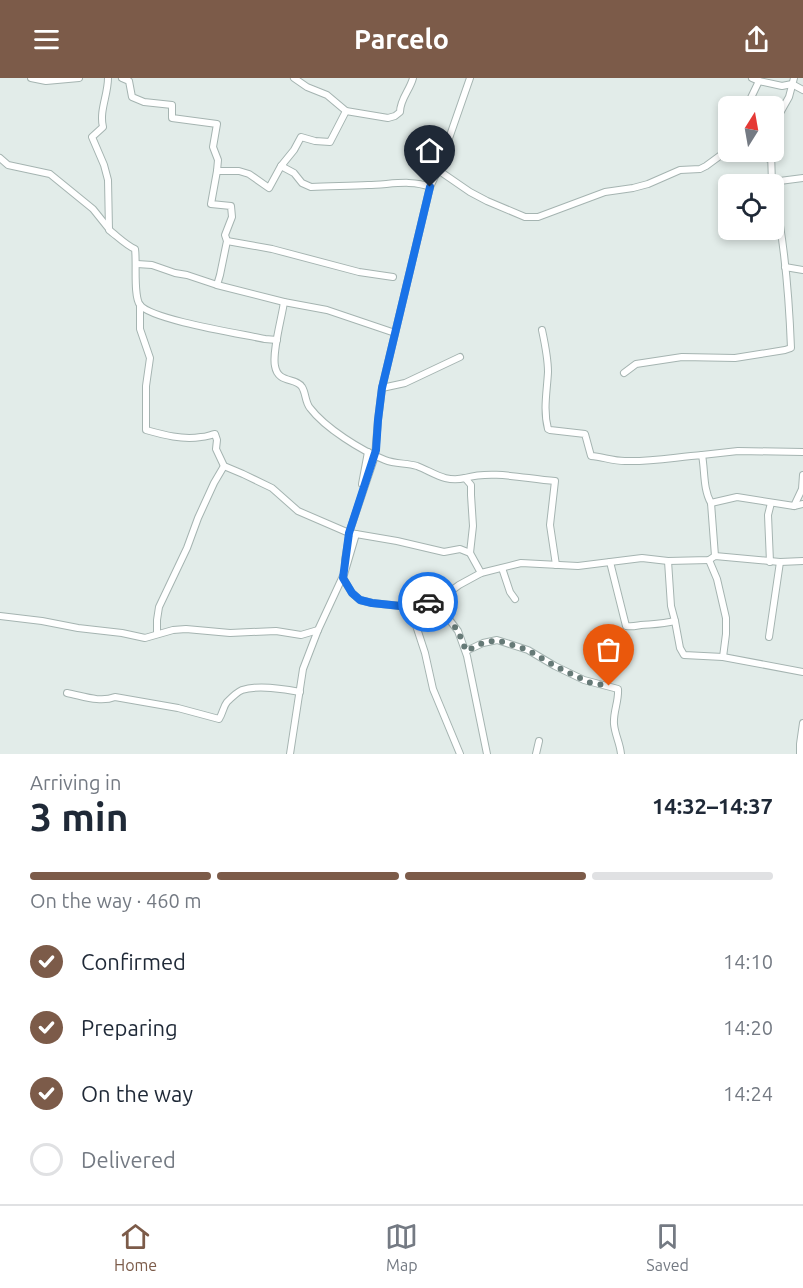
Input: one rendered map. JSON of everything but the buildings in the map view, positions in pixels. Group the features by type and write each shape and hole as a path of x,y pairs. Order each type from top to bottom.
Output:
{"street":[{"path":"31,78 46,81 79,78"},
{"path":"108,78 103,107 103,127 92,137 108,180 109,230"},
{"path":"122,78 129,81 132,97 144,102 172,105 172,118 217,123 213,147 218,160 211,204 231,206 232,216 225,235 227,241 217,285"},
{"path":"294,78 307,87 327,95 346,111 388,118 400,112 413,78"},
{"path":"352,533 375,456 382,388 430,187 470,78"},
{"path":"750,96 756,80 782,86 793,81"},
{"path":"793,81 803,90"},
{"path":"784,105 793,81"},
{"path":"217,171 239,171 249,174 269,188 301,137 330,142 346,111"},
{"path":"438,170 487,201 525,217 538,217 605,192 648,184 680,170 699,169 718,157"},
{"path":"0,158 8,165 50,174 93,209 109,230 130,248 135,249 140,329 150,358 146,386 146,430 188,439 215,434 216,449 224,466 272,488 298,511 352,533 444,552 460,549 470,553 482,573"},
{"path":"281,166 294,173 302,183 311,187 395,183 423,184 430,187"},
{"path":"784,181 803,178"},
{"path":"624,373 636,364 682,357 735,358 791,348 782,240"},
{"path":"227,241 272,249 358,272 393,277"},
{"path":"136,264 152,265 217,285 327,310 395,333"},
{"path":"785,267 803,270"},
{"path":"285,302 274,365 278,374 302,386 308,407 349,441 387,461 417,466 438,476 459,480 477,475 500,475 555,481 550,525 556,565"},
{"path":"140,304 168,319 277,340"},
{"path":"542,330 548,369 545,413 548,429 585,434 591,456 634,461 738,451 803,452"},
{"path":"382,388 405,383 460,357"},
{"path":"290,754 303,669 318,630 343,578 368,452"},
{"path":"702,455 705,484 711,503 716,556"},
{"path":"157,634 159,607 214,483 224,466"},
{"path":"794,506 802,489 803,475"},
{"path":"465,478 471,485 473,526 470,553"},
{"path":"711,503 737,497 794,506 803,504"},
{"path":"770,562 768,515 771,503"},
{"path":"343,578 352,593 360,600 410,607 439,600 459,585 482,573 522,563 578,566 642,558 668,561 709,560 716,556 770,562 803,561"},
{"path":"709,560 717,579 726,618 723,657"},
{"path":"668,561 671,606 680,648 684,656 723,657 803,672"},
{"path":"610,562 626,626 675,621"},
{"path":"769,637 780,562"},
{"path":"502,568 510,592 515,599"},
{"path":"439,600 442,610 458,631 466,651 487,754"},
{"path":"410,607 425,653 433,689 460,754"},
{"path":"0,616 145,638 186,629 230,633 276,631 301,636 318,630"},
{"path":"466,651 483,643 497,640 528,650 584,680 618,689 614,722 621,754"},
{"path":"67,693 108,700 116,697 178,708 219,719 229,700 241,690 266,688 300,692"},
{"path":"800,754 803,723"},
{"path":"536,754 539,741"}],"way so far":[{"path":"428,602 439,600 442,610 458,631 466,651 483,643 497,640 528,650 591,683 609,686"}],"route":[{"path":"428,602 410,607 360,600 352,593 343,578 349,533 375,456 382,388 430,187"}]}
